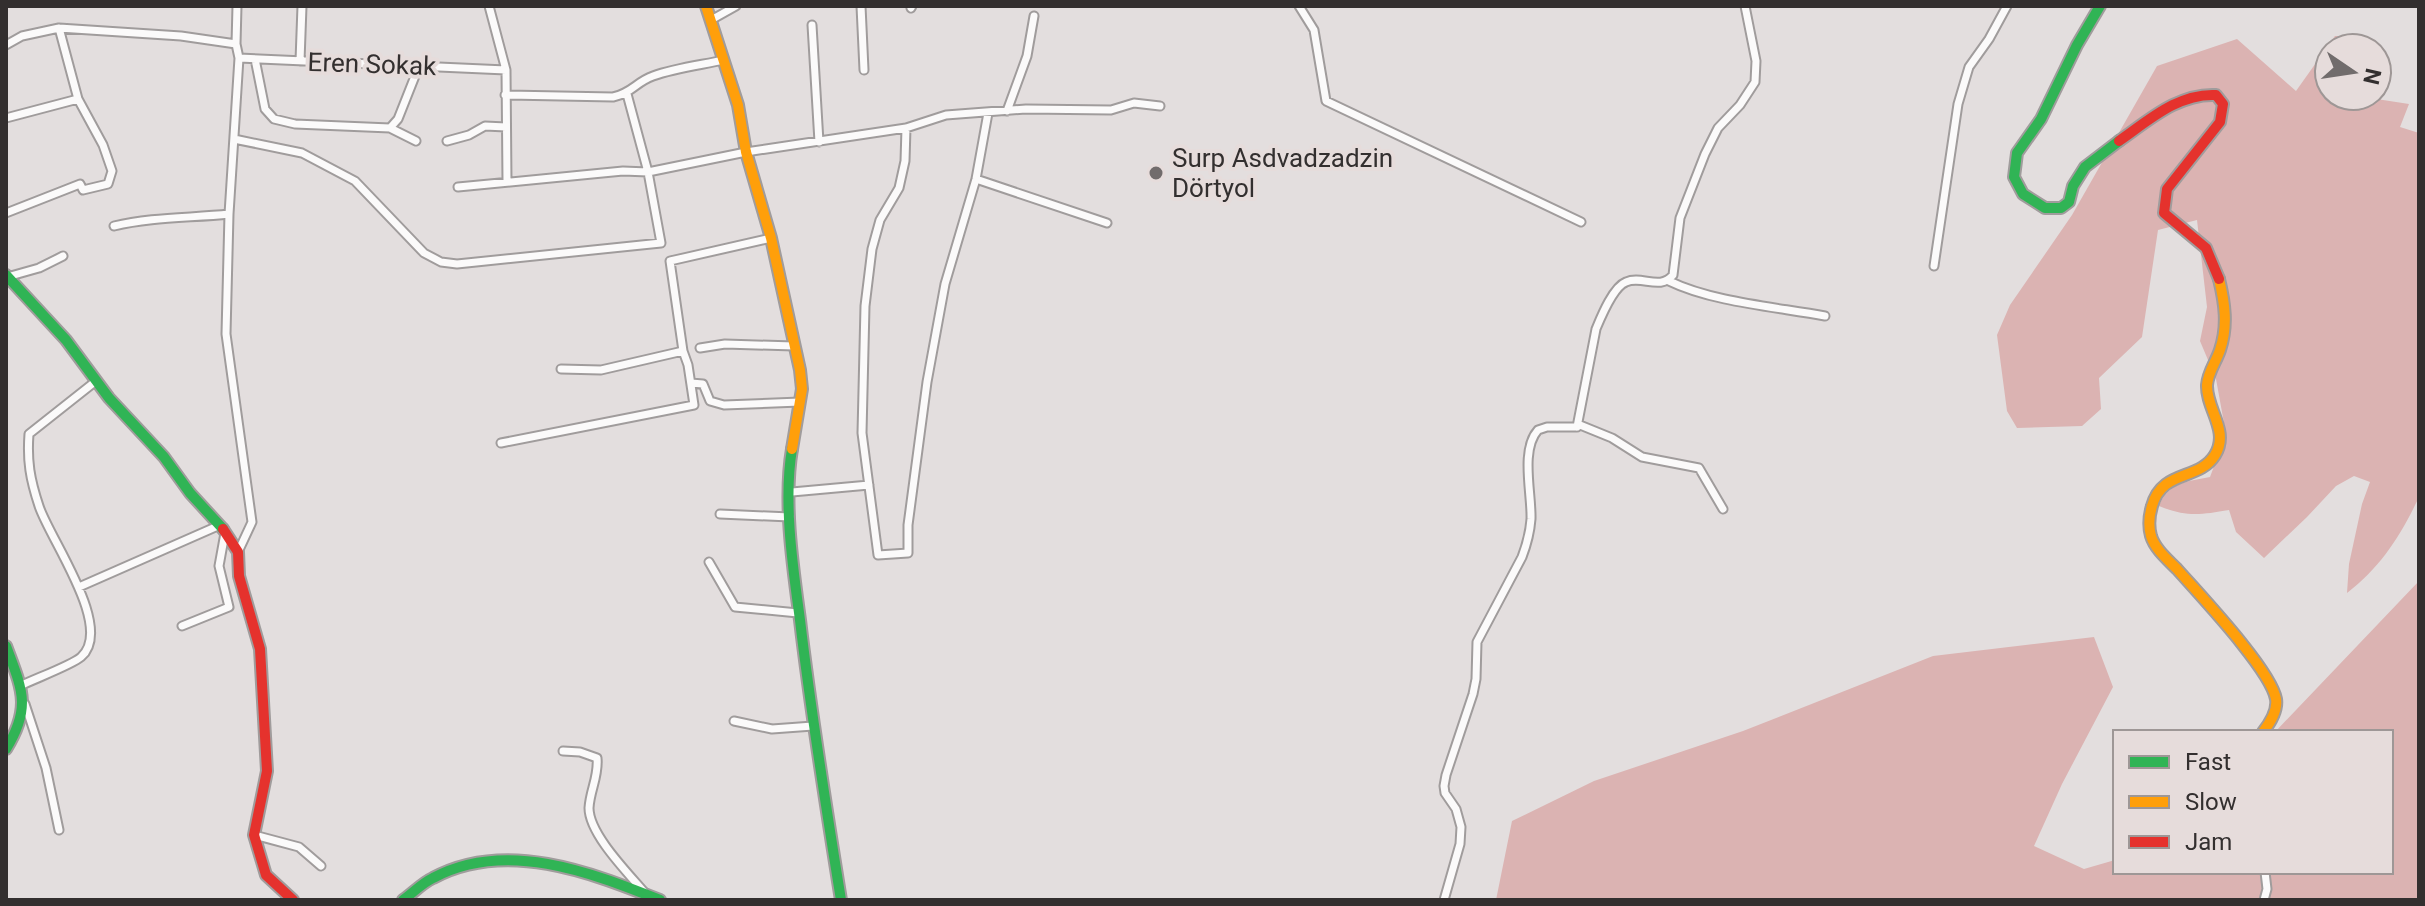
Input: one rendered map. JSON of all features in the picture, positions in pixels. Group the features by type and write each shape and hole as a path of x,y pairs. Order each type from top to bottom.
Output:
{"street":[{"path":"237,6 236,44 239,58 229,214 226,334 252,522 238,552 239,576 260,649 265,731 267,771 254,835 266,875 293,900"},
{"path":"300,61 302,6"},
{"path":"489,6 506,70 507,182"},
{"path":"706,6 738,105 746,152 771,238 800,370 802,389 791,456 790,517 798,613 813,726 841,900"},
{"path":"711,20 736,6"},
{"path":"861,6 864,70"},
{"path":"1299,6 1314,30 1326,101 1581,222"},
{"path":"1577,427 1596,329 1611,298 1620,285 1629,280 1662,283 1669,281 1673,275 1680,218 1705,154 1718,128 1740,105 1755,82 1756,61 1745,6"},
{"path":"1934,266 1958,104 1969,67 2007,6"},
{"path":"2100,6 2041,119 2017,153 2014,177 2023,194 2045,208 2061,208 2069,202 2073,186 2091,161 2171,105 2200,94 2216,95 2223,104 2220,122 2167,189 2164,213 2207,249 2217,275 2226,319 2220,353 2208,375 2207,391 2219,424 2219,451 2204,468 2175,476 2157,489 2148,517 2151,540 2270,682 2276,697 2275,709 2272,721 2265,730"},
{"path":"1007,111 1027,56 1034,16"},
{"path":"812,25 819,142"},
{"path":"6,45 22,36 59,28 181,36 236,44"},
{"path":"6,213 80,184 83,190 108,184 112,171 103,145 78,99 59,28"},
{"name":"Eren Sokak","path":"239,58 506,70"},
{"path":"255,59 265,109 274,119 295,124 390,128 416,141"},
{"path":"505,95 613,97 627,94 635,85 653,76 724,60"},
{"path":"390,128 398,119 419,66"},
{"path":"234,139 302,153 355,181 424,253 441,262 457,264 661,243 648,172 627,94"},
{"path":"6,118 78,99"},
{"path":"458,187 623,171 648,172 746,152 906,128 946,115 1026,109 1111,110 1134,103 1160,106"},
{"path":"906,128 905,161 899,188 880,220 872,249 865,306 862,433 878,555 908,553 908,525 927,382 945,284 976,179 988,113"},
{"path":"447,141 469,135 485,126 506,127"},
{"path":"976,179 1107,223"},
{"path":"114,226 141,220 178,220 229,214"},
{"path":"501,443 694,405 670,261 771,238"},
{"path":"63,256 39,268 7,276 66,340 109,398 164,457 238,552"},
{"path":"1669,281 1686,290 1825,316"},
{"path":"700,348 725,344 794,346"},
{"path":"561,369 601,370 683,351"},
{"path":"20,686 82,656 90,641 91,623 79,587 39,507 27,463 29,434 96,381"},
{"path":"691,383 703,384 710,401 724,405 800,402"},
{"path":"1444,900 1457,855 1461,827 1444,786 1473,694 1477,642 1527,542 1531,521 1530,442 1538,430 1580,425 1612,438 1642,457 1699,468 1723,509"},
{"path":"792,492 869,485"},
{"path":"720,514 790,517"},
{"path":"79,587 223,529"},
{"path":"182,626 229,607 219,566 223,529"},
{"path":"709,562 735,607 798,613"},
{"path":"6,646 46,768 59,830"},
{"path":"6,749 20,726 25,704"},
{"path":"734,721 772,729 813,726"},
{"path":"563,751 580,752 597,758 599,773 591,793 591,824 646,894"},
{"path":"254,835 299,847 321,866"},
{"path":"403,900 424,881 452,869 485,861 518,859 559,865 660,900"},
{"path":"2264,900 2267,889 2265,874"}],"shaded area":[{"path":"2237,39 2296,91 2313,67 2313,112 2393,112 2393,102 2409,104 2400,127 2419,133 2419,497 2389,550 2347,593 2349,564 2370,482 2354,476 2336,486 2264,558 2236,532 2229,510 2193,514 2159,506 2173,488 2210,477 2226,434 2216,379 2200,341 2207,307 2197,220 2158,230 2142,337 2099,378 2101,409 2082,426 2017,428 2007,411 1997,335 2010,305 2072,215 2157,66"},
{"path":"2419,581 2419,900 1496,900 1512,821 1594,781 1743,731 1933,656 2094,637 2113,687 2062,784 2034,846 2084,869 2113,861 2113,874 2393,874 2393,730 2277,730"}],"traffic: fast":[{"path":"2100,6 2041,119 2017,153 2014,177 2023,194 2045,208 2061,208 2069,202 2073,186 2085,167 2119,141"},
{"path":"6,275 66,340 109,398 164,457 190,493 223,529"},
{"path":"792,449 788,491 792,557 841,900"},
{"path":"6,646 22,698 19,721 6,749"},
{"path":"403,900 429,880 461,867 489,861 518,860 576,870 660,900"}],"traffic: slow":[{"path":"706,6 738,105 746,152 771,238 800,370 802,389 792,449"},
{"path":"2219,279 2225,324 2220,350 2207,385 2219,429 2219,446 2208,463 2172,480 2157,494 2149,528 2158,550 2233,632 2262,670 2276,699 2276,708 2264,730"}],"traffic: jam":[{"path":"2119,141 2176,103 2216,95 2223,104 2220,122 2167,189 2164,213 2206,248 2219,279"},
{"path":"223,529 238,552 239,576 260,649 267,771 254,835 266,875 293,900"}],"place":[{"name":"Surp Asdvadzadzin Dörtyol","path":"1156,173"}]}
